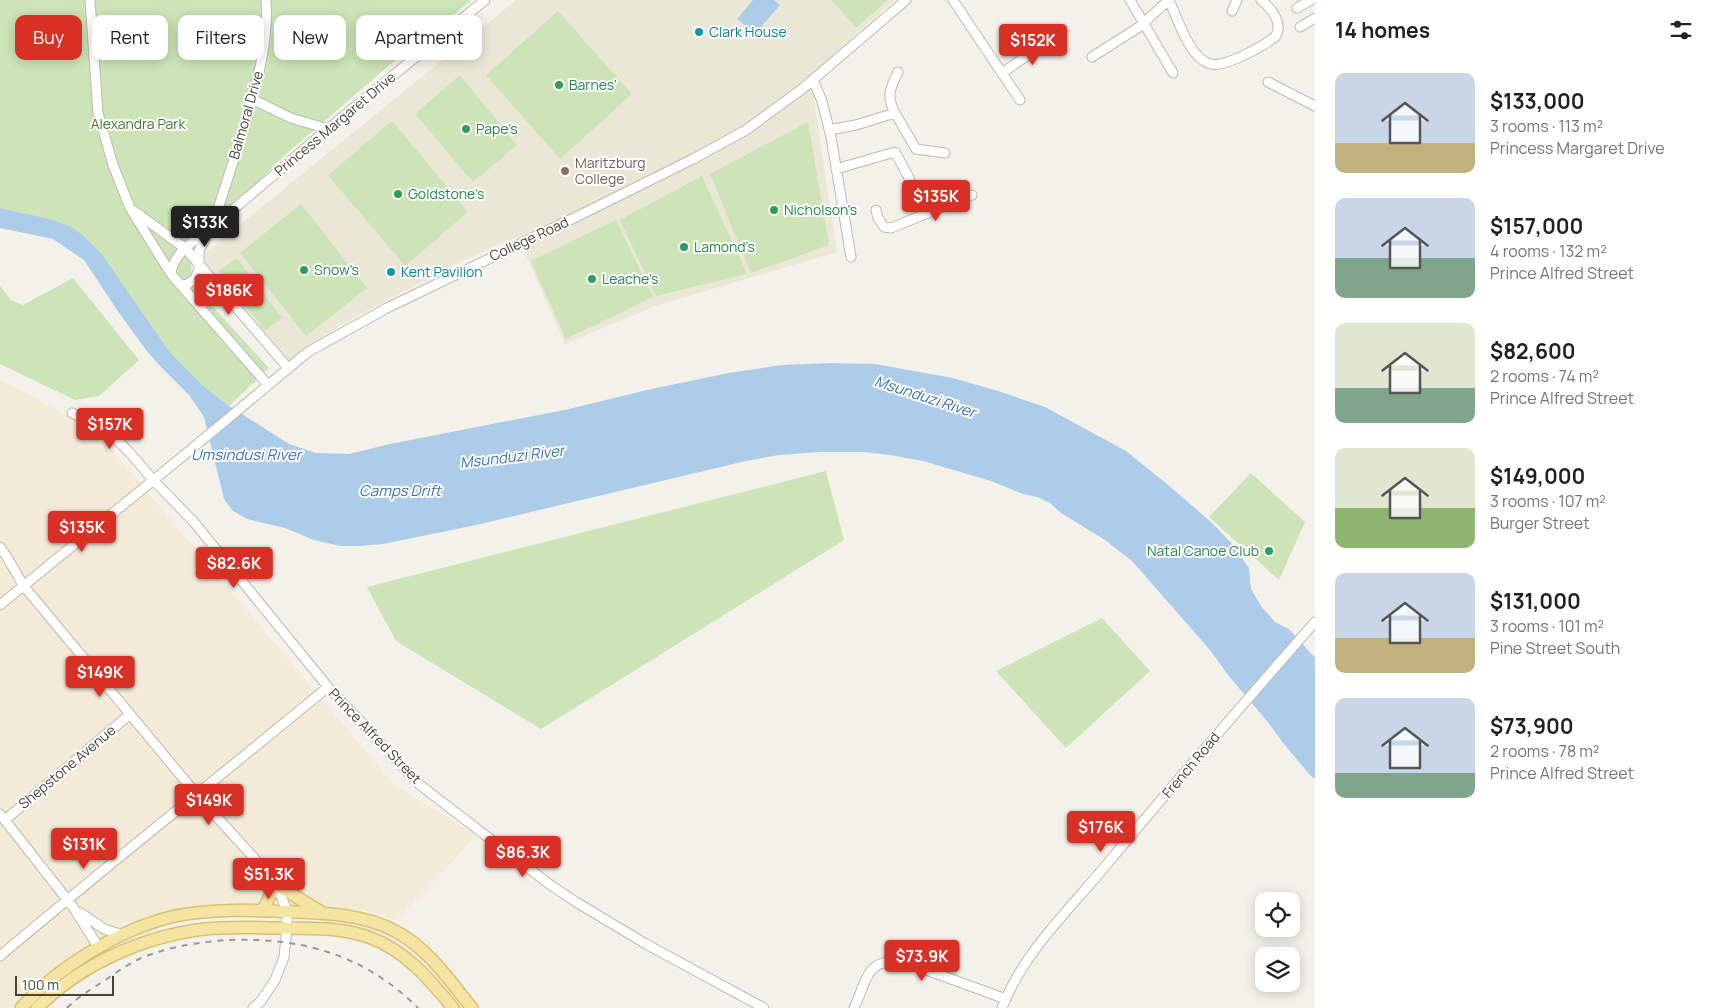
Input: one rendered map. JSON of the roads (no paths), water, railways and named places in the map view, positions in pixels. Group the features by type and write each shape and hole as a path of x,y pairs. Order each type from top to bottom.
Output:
{"main road":[{"path":"261,911 265,906 272,884 326,914"},
{"path":"20,1008 34,992 84,955 149,924 172,917 210,912 261,911 326,914 364,920 394,930 427,954 472,1008"},
{"path":"37,1008 87,970 108,958 146,942 186,932 230,927 338,930 356,933 382,943 413,964 426,976 453,1008"}],"street":[{"path":"90,0 98,113 110,157 130,208 171,274 268,385"},
{"name":"Balmoral Drive","path":"210,229 252,99 267,29 266,0"},
{"name":"Princess Margaret Drive","path":"186,249 485,0"},
{"name":"College Road","path":"0,605 316,346 387,308 720,145 757,123 814,80 906,0"},
{"path":"953,0 1020,100"},
{"path":"1130,0 1173,73"},
{"path":"1092,57 1143,23 1169,0 1195,53 1211,64 1221,64 1233,60 1276,38 1278,33 1277,19 1261,0"},
{"path":"1232,11 1237,0"},
{"path":"1297,8 1311,0"},
{"path":"1300,27 1315,18"},
{"path":"1002,73 1051,39"},
{"path":"898,72 889,99 895,113 916,149 945,153"},
{"path":"814,80 822,101 829,130 851,257"},
{"path":"1268,82 1315,106"},
{"path":"252,99 291,118 328,129"},
{"path":"829,130 856,125 895,113"},
{"path":"836,169 895,152 908,176 923,215"},
{"path":"876,210 886,228 891,228 972,195"},
{"path":"130,208 186,249 288,368"},
{"name":"Princess Margaret Drive","path":"198,262 199,251 210,229"},
{"path":"171,274 174,261 186,249"},
{"path":"180,284 186,284 195,279 199,269 198,262"},
{"name":"Prince Alfred Street","path":"72,413 100,427 116,439 193,521 328,687 420,784 549,884 646,944 764,1008"},
{"path":"0,548 23,585 129,715 239,841 281,896 287,912 284,956 278,975 268,993 253,1008"},
{"name":"French Road","path":"1002,1008 1023,969 1042,941 1315,622"},
{"path":"0,956 70,903 116,858 197,795 328,687"},
{"name":"Shepstone Avenue","path":"2,817 129,715"},
{"path":"2,817 70,903 99,948"},
{"path":"70,903 104,929 123,935"},
{"path":"854,1008 870,972 886,961 910,964 1006,999"}],"water":[{"path":"753,0 774,0 780,5 755,34 737,19"},
{"name":"Camps Drift","path":"0,208 51,219 71,227 84,236 102,254 169,351 202,385 229,406 289,444 316,453 349,454 390,444 569,409 651,389 729,373 782,365 875,364 953,378 1045,407 1126,451 1212,523 1232,544 1249,568 1251,589 1261,606 1275,622 1289,629 1315,658 1315,779 1284,744 1210,650 1132,561 1105,540 1061,513 1050,503 991,481 923,461 863,452 820,452 779,455 746,461 476,525 383,544 360,546 340,546 314,540 285,528 247,519 233,511 224,499 204,417 189,395 146,350 84,260 53,239 0,228"}],"railway":[{"path":"67,1008 85,993 139,959 172,948 228,940 281,942 307,946 331,953 354,962 376,975 398,990 418,1008"}],"place":[{"name":"Clark House","path":"699,32"},
{"name":"Barnes'","path":"559,85"},
{"name":"Pape's","path":"466,129"},
{"name":"Maritzburg College","path":"565,171"},
{"name":"Goldstone's","path":"398,194"},
{"name":"Nicholson's","path":"774,210"},
{"name":"Lamond's","path":"684,247"},
{"name":"Snow's","path":"304,270"},
{"name":"Kent Pavilion","path":"391,272"},
{"name":"Leache's","path":"592,279"},
{"name":"Natal Canoe Club","path":"1269,551"}],"park label":[{"name":"Alexandra Park","path":"138,124"}],"water label":[{"name":"Msunduzi River","path":"925,397"},
{"name":"Umsindusi River","path":"246,455"},
{"name":"Msunduzi River","path":"512,457"}]}
